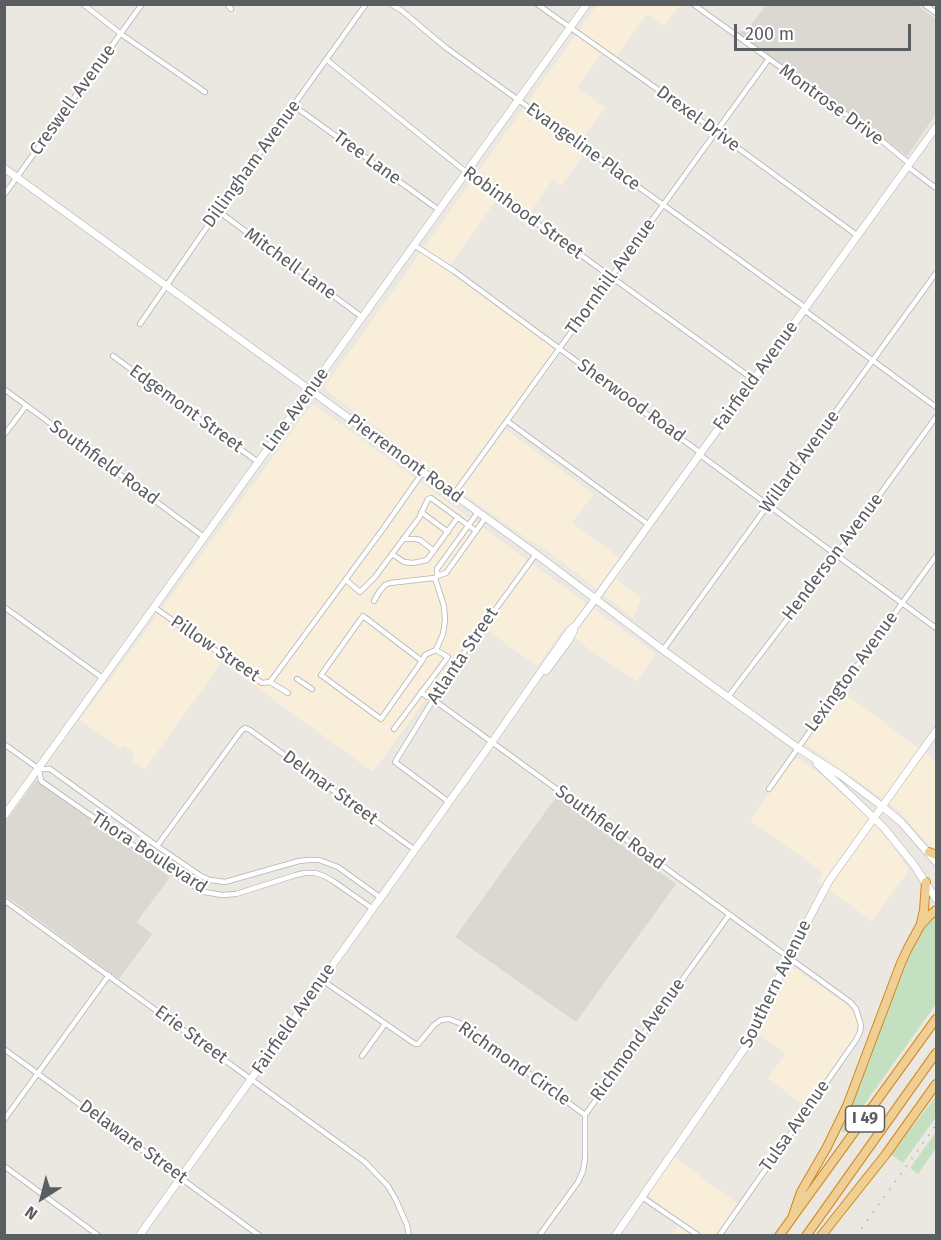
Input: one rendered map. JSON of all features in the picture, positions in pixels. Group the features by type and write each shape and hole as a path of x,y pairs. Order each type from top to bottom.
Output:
{"highway":[{"path":"792,1218 801,1192 847,1106 901,963 920,926 924,910 926,882"},
{"path":"920,926 936,910"},
{"name":"I 49","path":"779,1236 936,1019"},
{"name":"I 49","path":"806,1236 936,1053"},
{"path":"821,1236 886,1154 936,1084"}],"main road":[{"name":"Line Avenue","path":"4,816 587,4"},
{"name":"Fairfield Avenue","path":"138,1236 533,683 541,677 569,640 576,626 648,525 936,127"},
{"name":"Pierremont Road","path":"4,168 454,494 663,650 801,750 842,776 901,822 932,854 936,862"},
{"name":"Southern Avenue","path":"615,1236 749,1042 788,958 829,881 936,731"},
{"name":"Pierremont Road","path":"801,750 874,819 900,848 936,899"}],"street":[{"path":"83,4 121,34 205,92"},
{"name":"Creswell Avenue","path":"4,195 142,4"},
{"path":"227,4 231,9"},
{"name":"Dillingham Avenue","path":"140,324 366,4"},
{"name":"Evangeline Place","path":"391,4 445,47 664,205 936,407"},
{"name":"Drexel Drive","path":"537,4 858,236"},
{"name":"Montrose Drive","path":"693,4 876,136 936,188"},
{"path":"700,10 704,4"},
{"path":"924,4 936,13"},
{"name":"Robinhood Street","path":"327,60 466,172 754,380"},
{"name":"Thornhill Avenue","path":"454,494 768,60"},
{"name":"Tree Lane","path":"294,106 439,210"},
{"name":"Mitchell Lane","path":"218,211 362,317"},
{"name":"Sherwood Road","path":"414,245 559,349 936,628"},
{"name":"Willard Avenue","path":"663,650 936,273"},
{"name":"Edgemont Street","path":"113,356 259,462"},
{"name":"Southfield Road","path":"4,389 204,537"},
{"path":"4,435 26,406"},
{"name":"Henderson Avenue","path":"728,697 836,555 936,417"},
{"path":"507,421 648,525"},
{"path":"423,472 346,580 360,592 375,577 403,539 428,499 431,498 476,531"},
{"path":"421,512 448,531"},
{"path":"422,661 363,616 321,675 381,719 422,661 436,650 445,620 444,606 436,577 437,569 478,512"},
{"path":"392,554 405,562 427,560 458,517"},
{"path":"374,602 379,592 390,583 436,577 446,573 486,518"},
{"path":"403,539 420,540 434,551"},
{"name":"Atlanta Street","path":"449,802 395,762 435,697 435,692 536,554"},
{"name":"Lexington Avenue","path":"769,789 801,750 936,556"},
{"name":"Pillow Street","path":"155,608 262,683 270,682 346,580"},
{"path":"4,606 104,679"},
{"path":"394,729 448,657 436,650"},
{"path":"297,679 312,689"},
{"path":"270,682 288,693"},
{"path":"421,692 427,697 435,697"},
{"name":"Southfield Road","path":"435,697 438,703 850,1002 859,1014"},
{"name":"Delmar Street","path":"157,846 241,730 245,728 415,850"},
{"name":"Thora Boulevard","path":"4,744 39,769 50,769 201,876 215,881 232,880 298,861 319,860 338,867 381,898"},
{"name":"Thora Boulevard","path":"39,769 41,781 150,857 204,891 222,895 236,894 296,875 315,873 328,878 373,909"},
{"name":"Erie Street","path":"4,900 365,1162 388,1186 400,1207 409,1236"},
{"name":"Richmond Avenue","path":"539,1236 584,1171 585,1115 729,915"},
{"path":"4,1120 109,975"},
{"path":"322,980 385,1024 362,1056"},
{"name":"Tulsa Avenue","path":"719,1236 856,1041 861,1025 859,1014"},
{"name":"Richmond Circle","path":"385,1024 411,1043 416,1044 441,1020 449,1019 462,1024 585,1115"},
{"name":"Delaware Street","path":"4,1048 260,1236"},
{"path":"4,1166 99,1236"},
{"path":"642,1197 699,1236"}],"shaded area":[{"path":"597,5 680,5 664,26 647,14 613,62 601,54 577,87 605,108 580,141 589,147 561,186 552,180 526,219 497,199 447,270 561,353 505,429 594,494 572,523 627,563 617,580 641,598 633,618 552,554 411,457 381,431 326,390 326,385"},
{"path":"766,5 917,5 936,19 936,114 907,156 734,32 746,31"},
{"path":"313,405 656,654 637,681 586,647 564,628 537,666 480,625 373,772 222,662 145,769 131,760 135,754 123,745 120,748 80,720"},
{"path":"837,688 936,761 936,851 897,809 800,740"},
{"path":"797,758 816,771 861,810 890,842 909,870 872,921 818,882 823,872 750,820"},
{"path":"36,780 170,877 137,922 152,934 119,979 5,895 5,823"},
{"path":"556,797 676,884 576,1022 455,937"},
{"path":"792,969 796,969 848,1006 857,1020 857,1031 853,1039 806,1107 768,1078 786,1054 757,1033"},
{"path":"674,1157 738,1204 717,1235 672,1235 682,1221 650,1197 650,1192"}],"green space":[{"path":"936,916 936,1004 844,1133 841,1131 911,949 921,931"},
{"path":"936,1096 936,1117 903,1163 891,1155"},
{"path":"936,1132 936,1148 918,1174 910,1168"}],"railway":[{"path":"856,1236 936,1125"}]}
